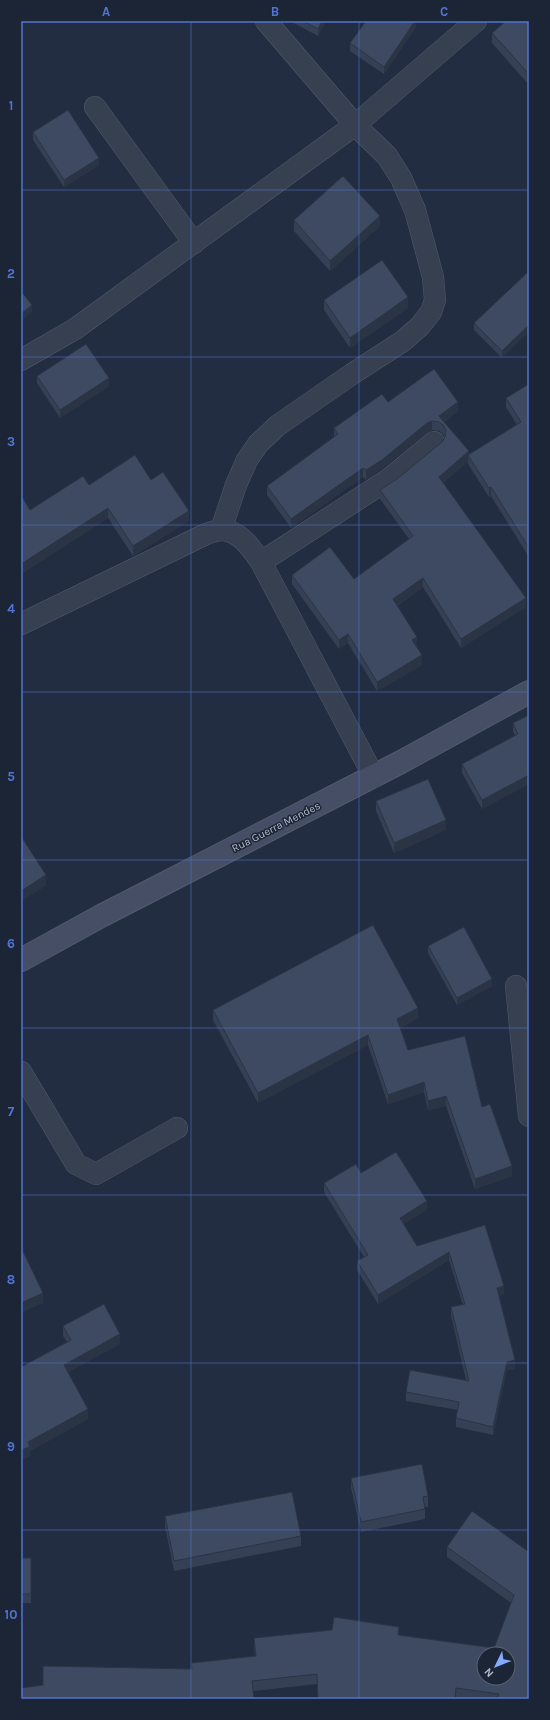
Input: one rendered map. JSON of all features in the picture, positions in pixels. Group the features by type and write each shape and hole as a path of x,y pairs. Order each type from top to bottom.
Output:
{"street":[{"path":"221,530 236,485 247,460 258,444 277,426 403,341 420,326 431,312 435,300 433,277 415,210 401,178 387,156 355,125 266,21"},
{"path":"21,360 75,329 355,125 476,21"},
{"path":"95,107 194,243"},
{"path":"261,562 389,479 434,442"},
{"path":"21,624 204,535 221,530 237,534 250,546 261,562 374,776"},
{"name":"Rua Guerra Mendes","path":"21,960 101,916 374,776 529,692"},
{"path":"516,986 529,1116"},
{"path":"21,1072 76,1164 96,1174 177,1128"}],"building":[{"path":"303,21 322,21 318,29"},
{"path":"366,21 415,21 384,67 350,43"},
{"path":"506,21 529,21 529,74 492,33"},
{"path":"68,110 99,158 64,180 33,132"},
{"path":"343,176 380,216 330,261 294,220"},
{"path":"382,260 408,297 350,338 324,300"},
{"path":"529,271 529,325 502,351 474,323"},
{"path":"21,291 32,305 21,314"},
{"path":"86,344 109,378 60,410 37,376"},
{"path":"434,369 458,402 439,416 469,451 439,477 526,598 461,639 423,578 393,599 417,637 412,640 422,655 377,682 348,634 339,640 292,575 330,547 354,579 413,536 380,490 397,479 442,442 446,431 443,425 439,422 432,421 427,423 382,460 366,470 363,468 291,519 267,486 338,434 334,428 382,394 388,402"},
{"path":"529,384 529,548 491,487 489,488 468,455 521,422 506,398"},
{"path":"135,455 151,480 163,472 189,511 133,546 108,508 21,564 21,495 30,510 83,476 89,485"},
{"path":"529,715 529,775 482,800 462,764 518,734 513,723"},
{"path":"428,779 446,820 394,843 376,801"},
{"path":"21,836 46,875 21,891"},
{"path":"373,925 418,1008 397,1019 408,1050 465,1036 482,1107 490,1104 512,1166 475,1179 446,1096 428,1101 424,1082 388,1095 368,1035 258,1093 213,1010"},
{"path":"464,927 492,979 457,998 428,946"},
{"path":"396,1152 427,1201 400,1218 417,1246 485,1225 504,1286 497,1288 515,1360 507,1362 493,1427 456,1418 459,1402 406,1392 410,1370 469,1381 451,1307 465,1304 449,1252 378,1295 357,1261 368,1255 324,1183 356,1164 361,1173"},
{"path":"21,1247 43,1293 21,1303"},
{"path":"104,1304 120,1334 64,1365 88,1409 28,1442 30,1447 21,1450 21,1367 71,1340 63,1326"},
{"path":"422,1464 428,1496 423,1497 425,1509 361,1522 351,1478"},
{"path":"292,1492 301,1536 174,1561 165,1516"},
{"path":"472,1511 529,1552 529,1699 497,1699 499,1694 456,1688 455,1699 318,1699 317,1674 252,1681 254,1699 21,1699 21,1688 43,1685 43,1666 192,1669 191,1663 256,1656 254,1638 332,1630 334,1617 399,1627 398,1635 479,1646 476,1646 476,1686 516,1686 516,1646 495,1646 514,1595 447,1547"},
{"path":"21,1558 31,1558 31,1594 21,1594"}]}
